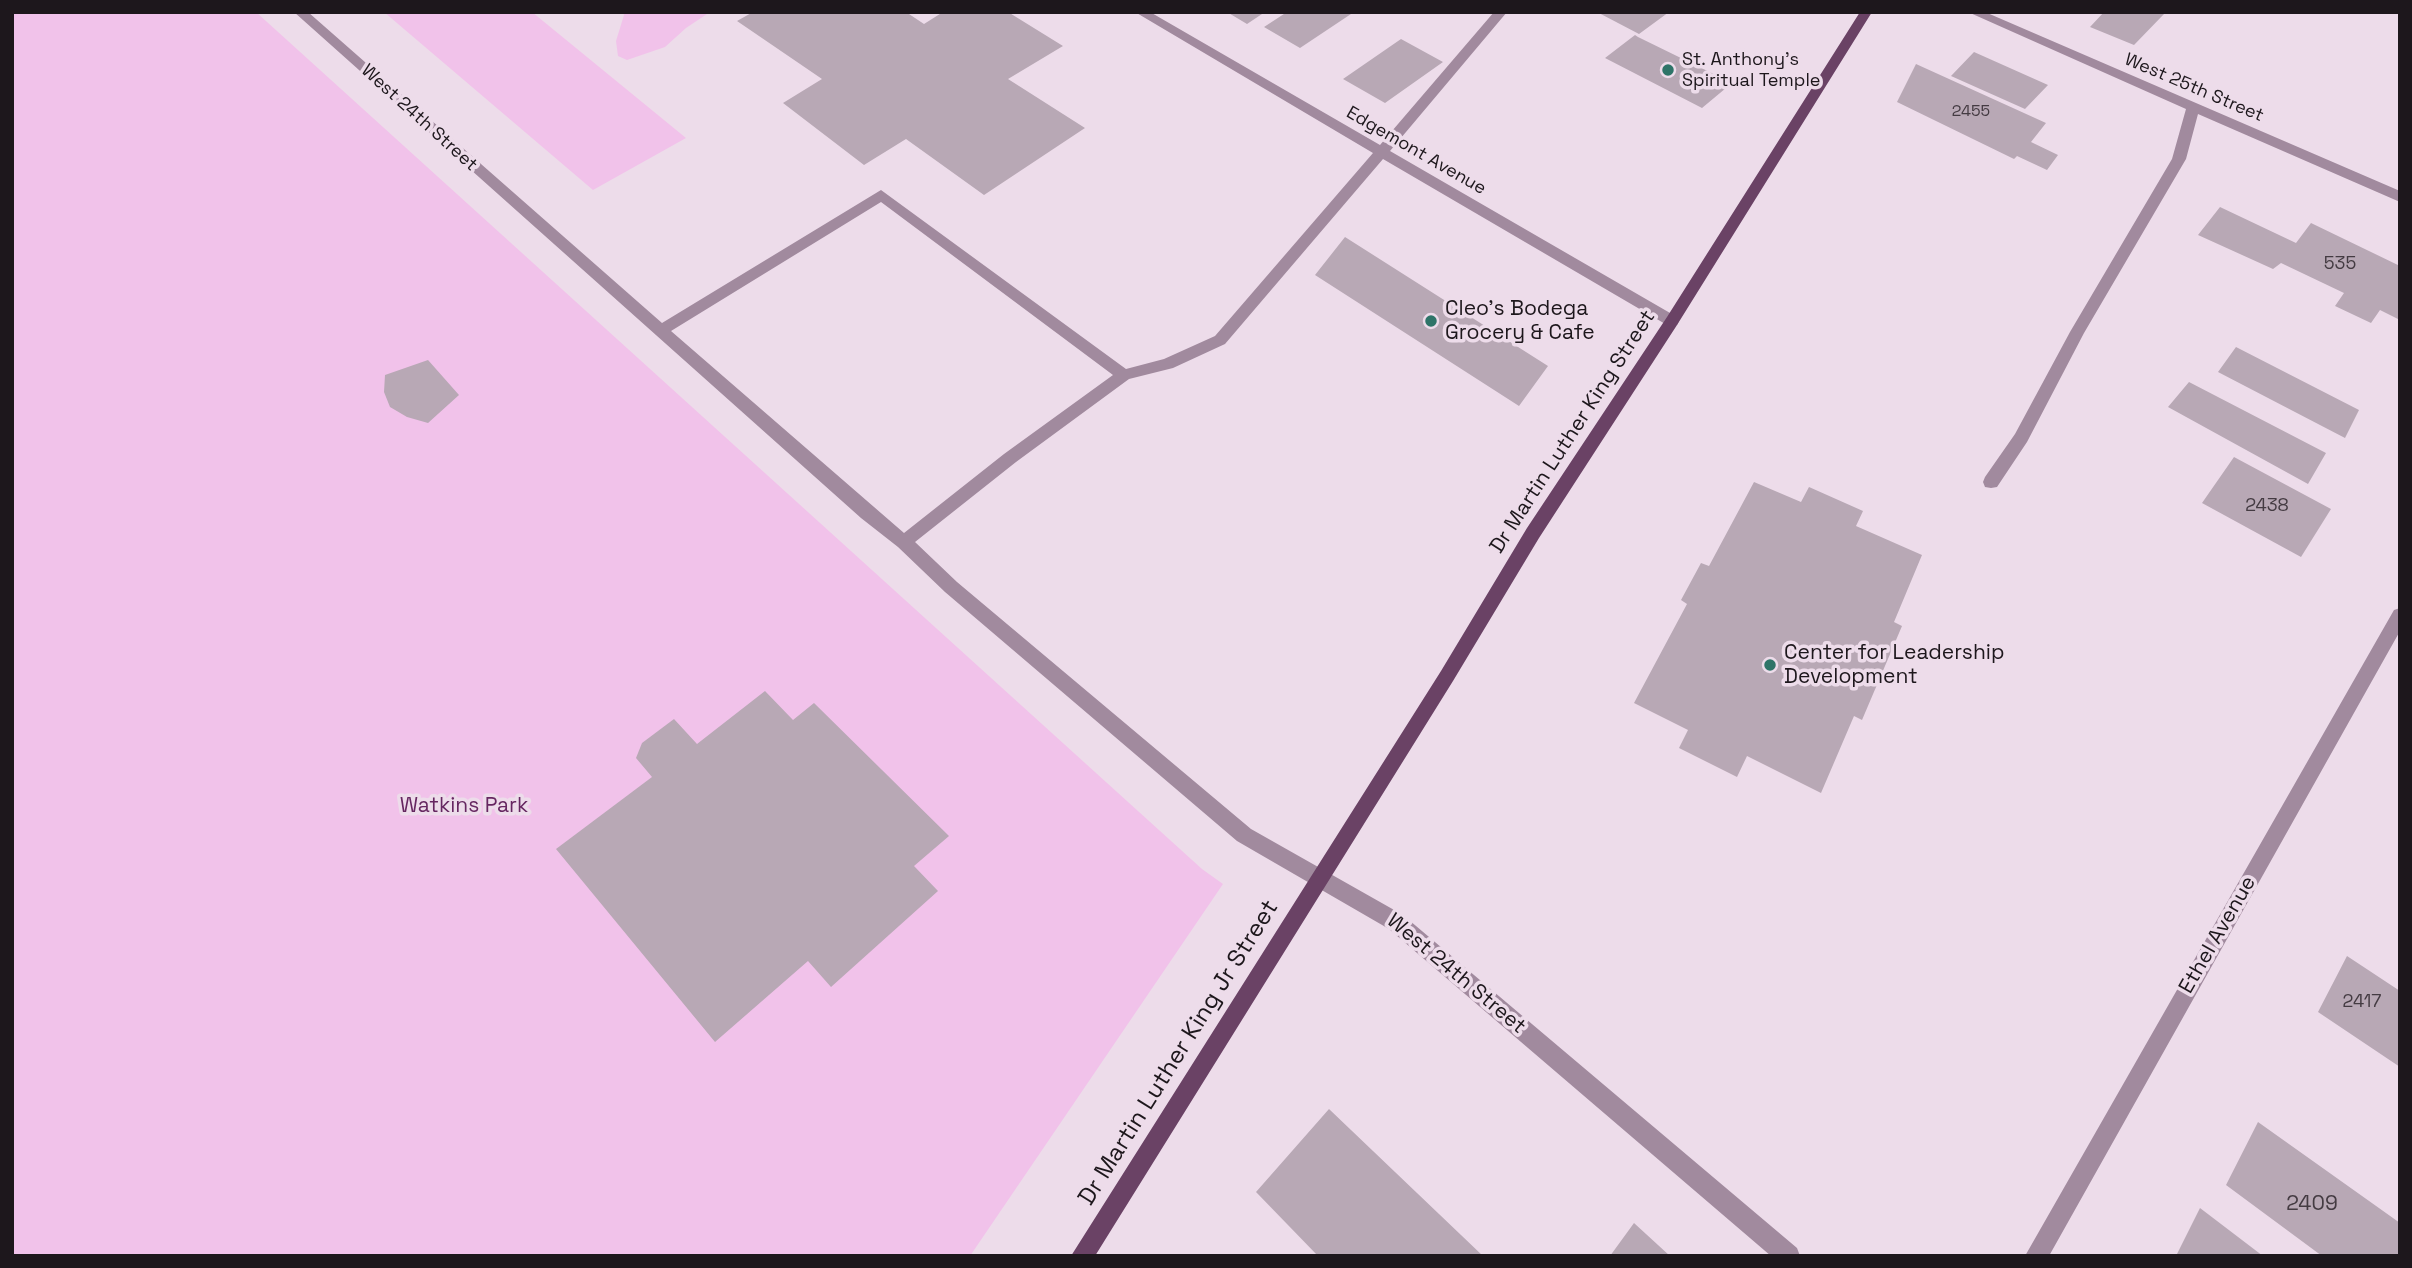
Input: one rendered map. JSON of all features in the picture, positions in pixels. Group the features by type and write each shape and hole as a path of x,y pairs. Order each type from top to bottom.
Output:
{"main road":[{"name":"Dr Martin Luther King Street","path":"1319,879 1533,533 1672,321 1866,12"},
{"name":"Dr Martin Luther King Jr Street","path":"1082,1256 1319,879"}],"street":[{"name":"West 24th Street","path":"300,12 537,224 867,513 904,542 1009,637 1244,835 1396,922 1766,1248 1788,1256"},
{"name":"Edgemont Avenue","path":"1141,12 1672,321"},
{"path":"904,542 1010,458 1124,375 1168,364 1220,340 1501,12"},
{"name":"West 25th Street","path":"1974,12 2400,197"},
{"path":"1991,482 2021,438 2077,332 2179,159 2193,107"},
{"path":"660,331 881,195 1124,375"},
{"name":"Ethel Avenue","path":"2036,1256 2400,615"}],"green space":[{"name":"Watkins Park","path":"12,12 256,12 1202,869 1223,884 970,1256 12,1256"},
{"path":"384,12 532,12 686,138 593,190"},
{"path":"623,12 710,12 686,28 665,47 627,60 618,56 616,41"}],"building":[{"path":"753,12 906,12 924,24 943,12 1008,12 1063,46 1008,79 1085,128 984,195 906,139 864,165 783,103 822,79 737,21"},
{"path":"1227,12 1265,12 1247,24"},
{"path":"1287,12 1354,12 1300,48 1264,27"},
{"path":"1597,12 1669,12 1639,34"},
{"path":"2104,12 2165,13 2134,45 2090,27"},
{"name":"St. Anthony's Spiritual Temple","path":"1635,35 1732,83 1702,108 1605,58"},
{"path":"1401,39 1443,62 1385,103 1343,79"},
{"path":"1974,52 2048,85 2025,109 1951,76"},
{"path":"1916,64 2046,123 2031,142 2058,155 2047,170 2017,156 2014,159 1897,102"},
{"path":"2220,207 2296,243 2311,223 2400,266 2400,320 2380,310 2371,323 2335,306 2344,293 2281,263 2273,269 2198,235"},
{"name":"Cleo's Bodega Grocery & Cafe","path":"1345,237 1548,366 1519,406 1315,275"},
{"path":"2236,347 2359,410 2345,438 2218,372"},
{"path":"428,360 459,395 428,423 407,417 390,407 384,392 385,375"},
{"path":"2189,382 2326,453 2308,484 2168,407"},
{"path":"2234,457 2331,509 2301,557 2202,503"},
{"name":"Center for Leadership Development","path":"1754,482 1801,502 1809,487 1863,511 1856,526 1922,555 1894,622 1902,626 1862,720 1854,716 1821,793 1747,756 1737,777 1679,748 1688,730 1634,703 1687,604 1681,600 1701,563 1709,566"},
{"path":"765,691 793,720 814,703 949,836 914,866 938,891 831,987 808,961 715,1042 556,849 652,777 636,758 642,743 674,719 697,744"},
{"path":"2347,956 2400,991 2400,1067 2318,1012"},
{"path":"1329,1109 1483,1256 1318,1256 1256,1192"},
{"path":"2258,1122 2400,1223 2400,1256 2322,1256 2226,1185"},
{"path":"2200,1208 2263,1256 2176,1256"},
{"path":"1634,1223 1670,1256 1610,1256"}],"place":[{"name":"St. Anthony's Spiritual Temple","path":"1668,70"},
{"name":"Cleo's Bodega Grocery & Cafe","path":"1431,321"},
{"name":"Center for Leadership Development","path":"1770,665"}]}
